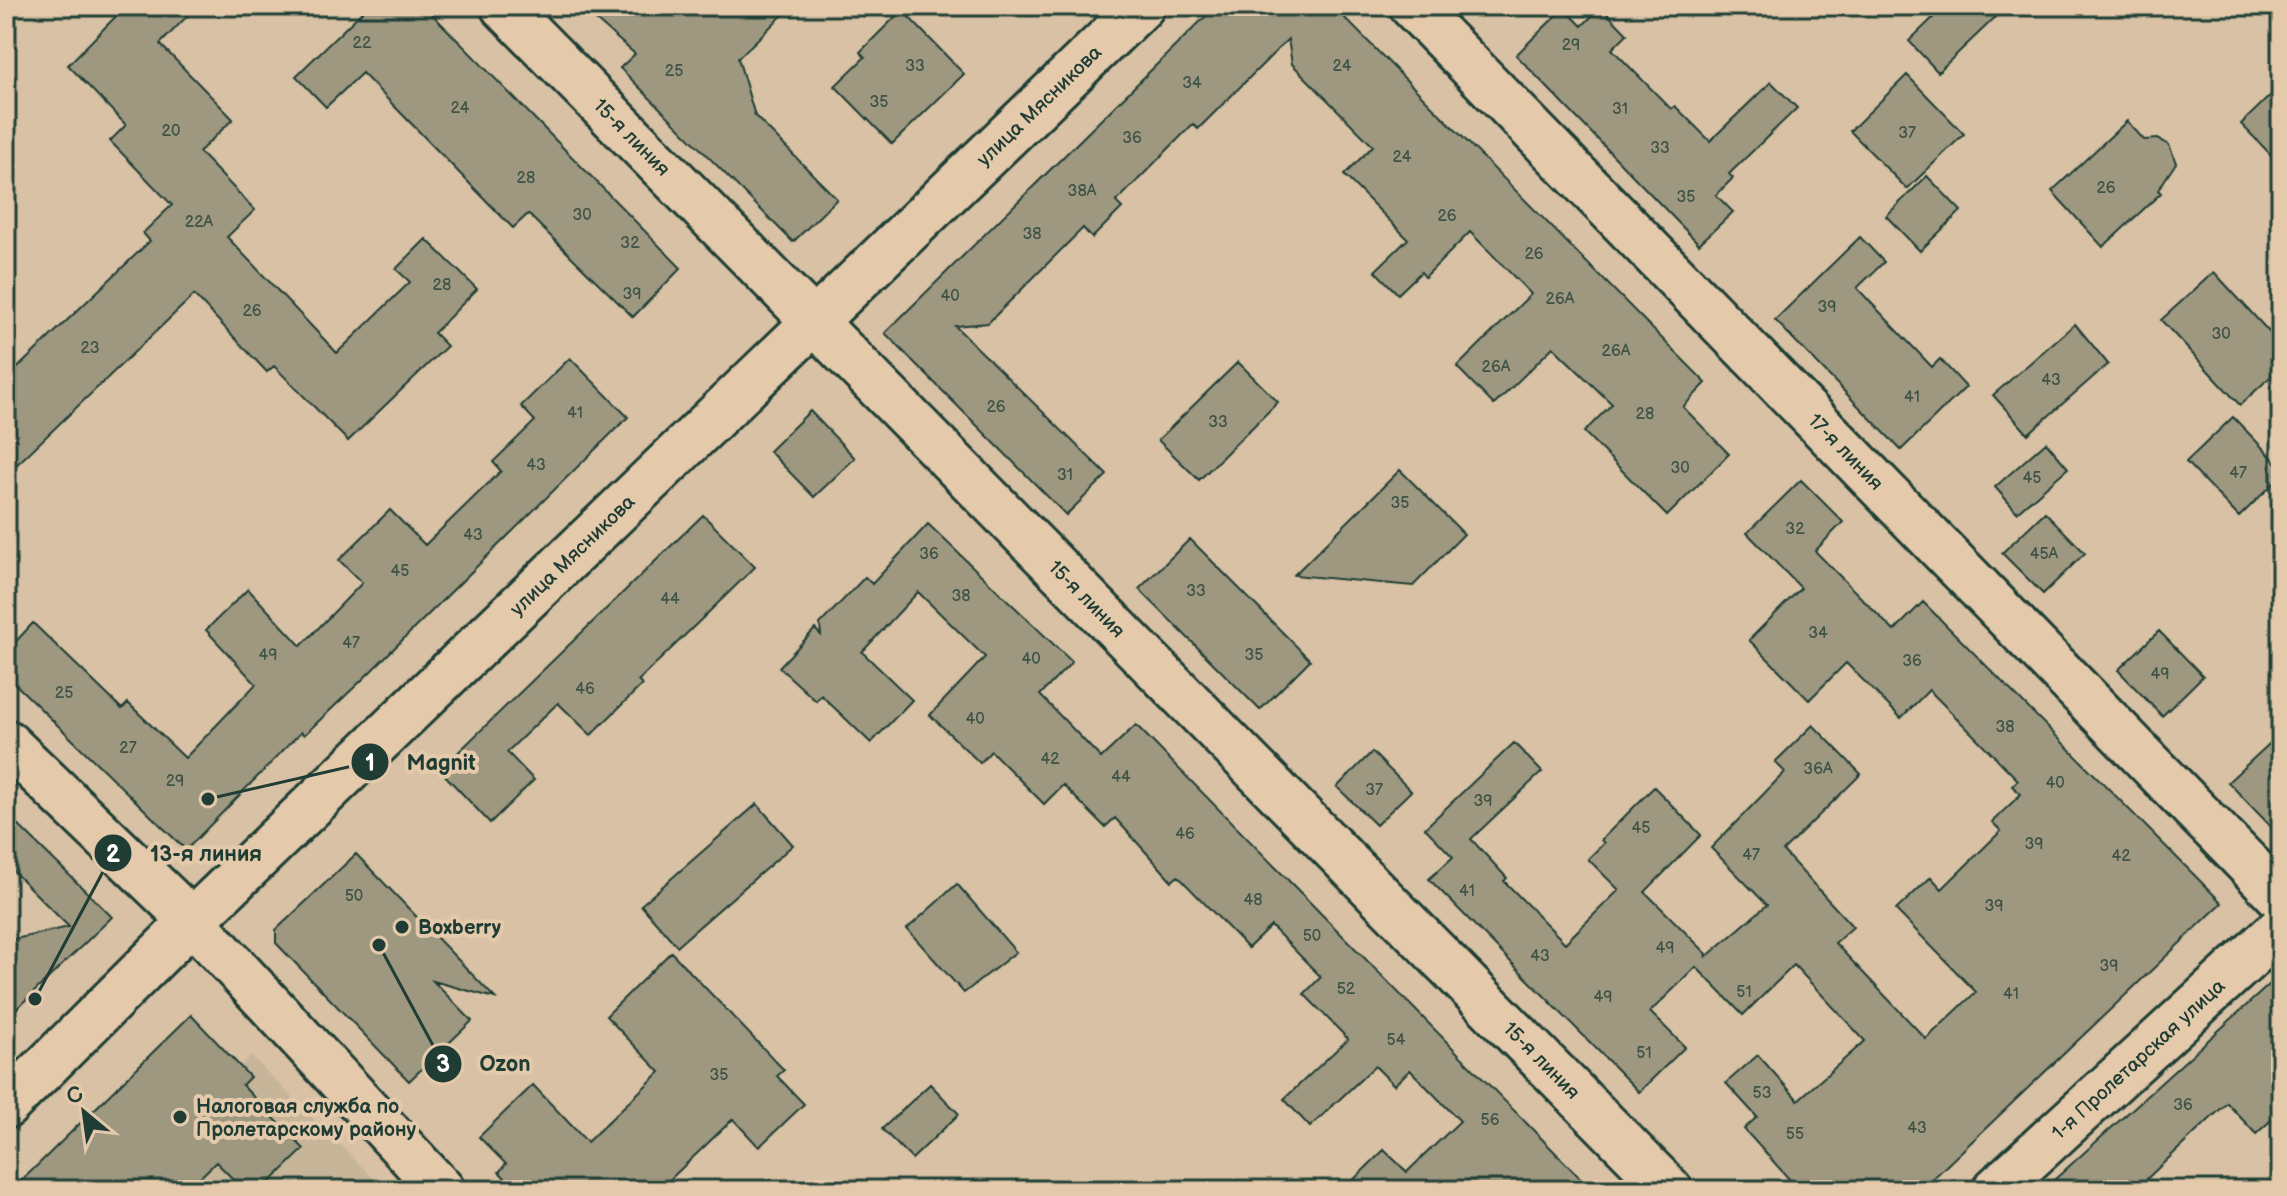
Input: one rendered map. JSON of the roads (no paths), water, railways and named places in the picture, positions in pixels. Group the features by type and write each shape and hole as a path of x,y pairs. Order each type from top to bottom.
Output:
{"street":[{"name":"15-я линия","path":"503,6 1670,1190"},
{"name":"улица Мясникова","path":"6,1106 192,921 1142,6"},
{"name":"17-я линия","path":"1412,6 2281,898"},
{"path":"6,742 192,921 442,1190"},
{"name":"1-я Пролетарская улица","path":"1995,1190 2281,928"}],"place":[{"name":"Magnit","path":"208,799"},
{"name":"Boxberry","path":"402,927"},
{"name":"Ozon","path":"379,945"},
{"name":"13-я линия","path":"35,999"},
{"name":"Налоговая служба по Пролетарскому району","path":"180,1117"}]}
